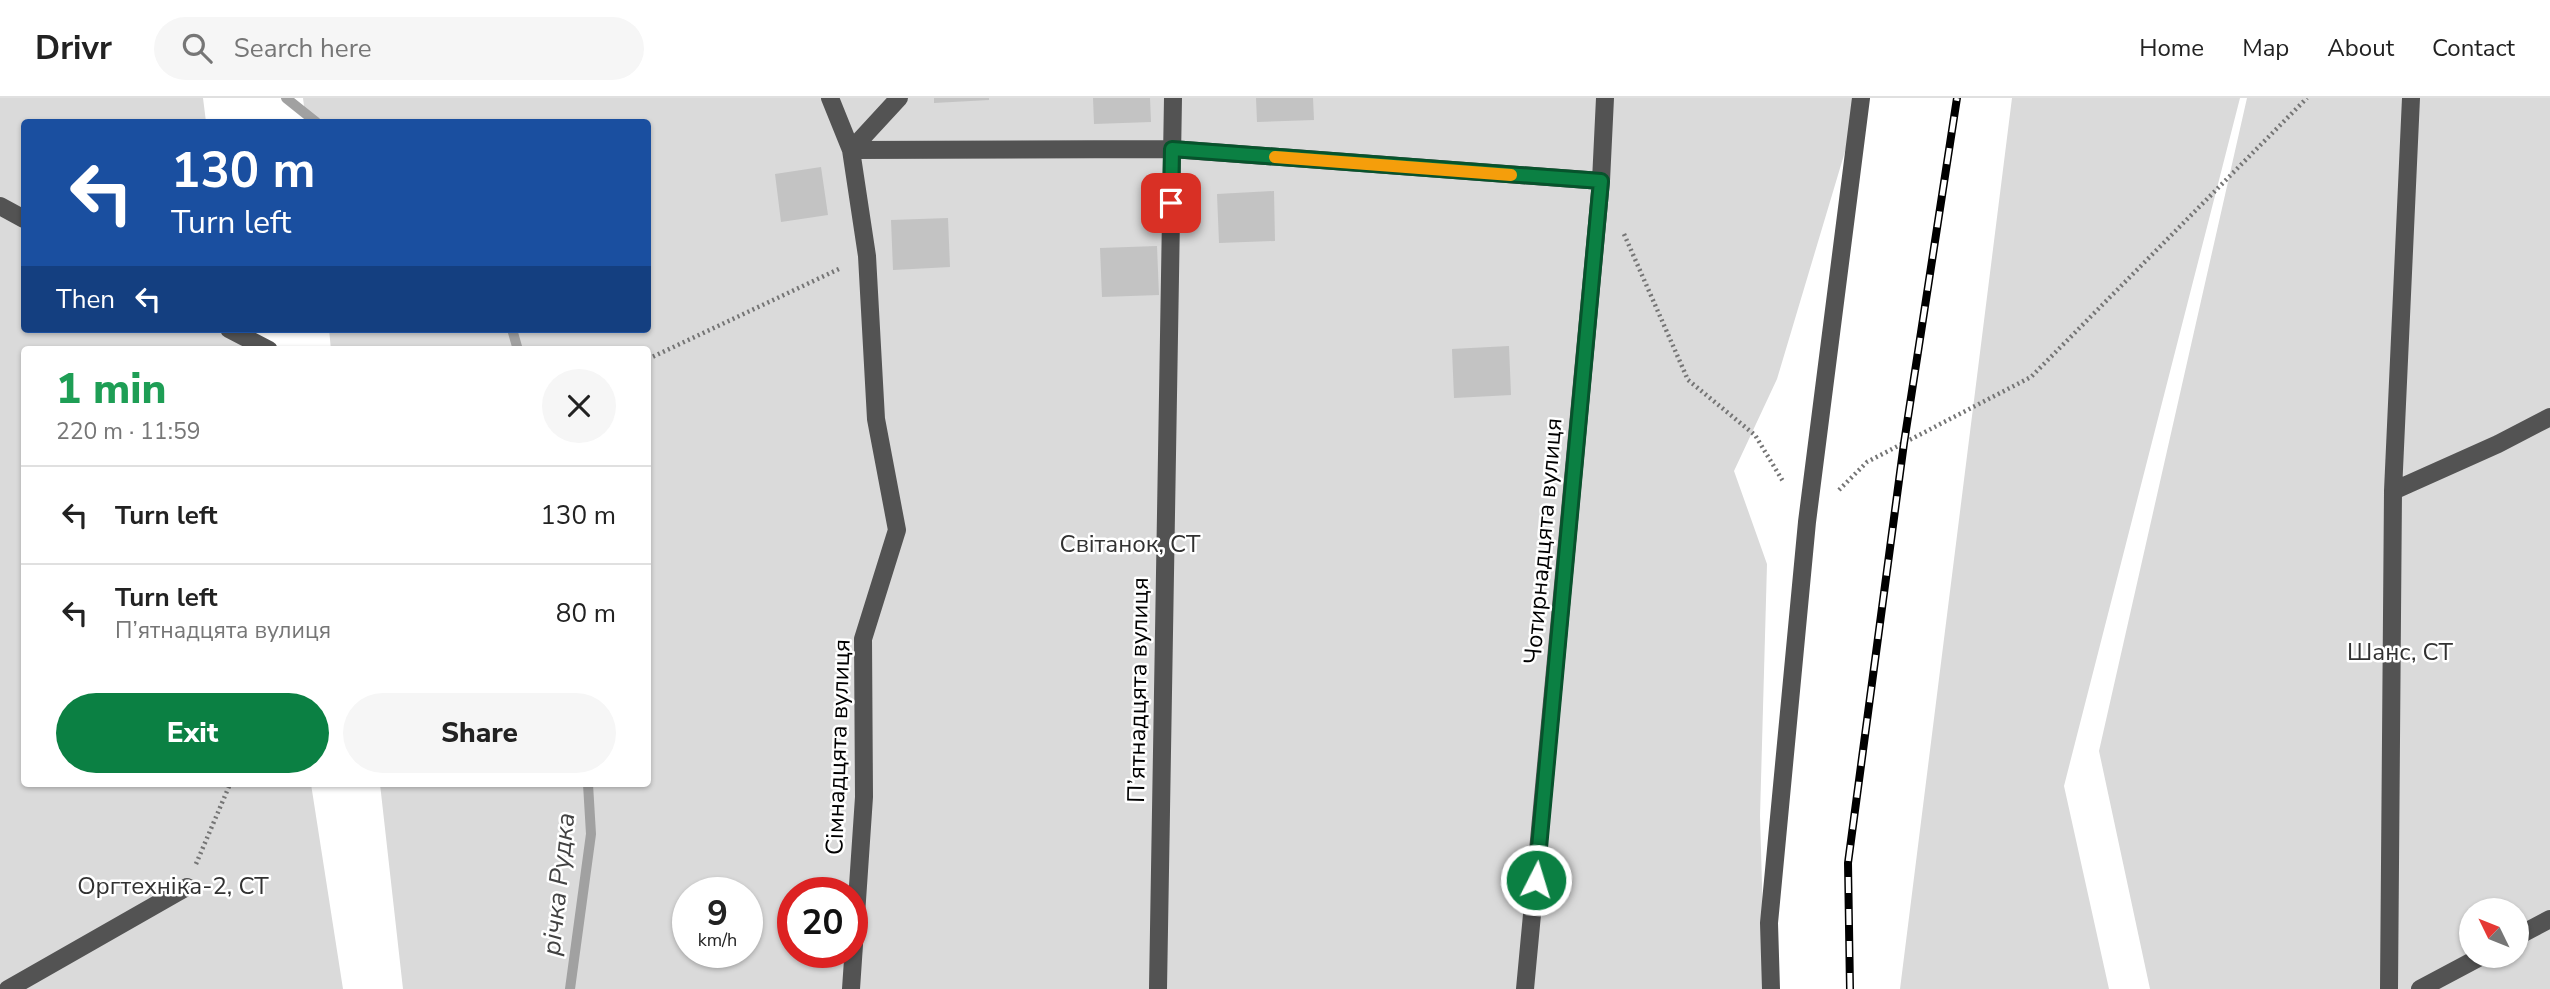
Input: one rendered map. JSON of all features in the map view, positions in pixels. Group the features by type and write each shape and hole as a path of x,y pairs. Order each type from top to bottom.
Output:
{"street":[{"name":"Сімнадцята вулиця","path":"830,98 850,150 867,256 876,419 898,530 863,639 863,797 851,989"},
{"path":"850,150 899,98"},
{"name":"П’ятнадцята вулиця","path":"1158,989 1173,98"},
{"name":"Чотирнадцята вулиця","path":"1525,989 1601,181 1605,98"},
{"path":"1771,989 1769,923 1807,522 1861,98"},
{"path":"2389,989 2393,491 2412,98"},
{"path":"850,150 1172,149 1601,181"},
{"path":"0,206 21,217"},
{"path":"237,333 261,346"},
{"path":"2393,491 2498,444 2550,416"},
{"path":"8,989 187,887"},
{"path":"2529,930 2550,919"},
{"path":"2420,989 2459,968"}],"path":[{"path":"1867,462 2031,377 2307,98"},
{"path":"1623,231 1688,380 1755,435 1807,522"},
{"path":"651,358 867,256"},
{"path":"187,887 229,787"}],"green space":[{"name":"Оргтехніка-2, СТ","path":"0,98 203,98 206,119 21,119 21,333 240,333 241,346 21,346 21,787 311,787 343,989 0,989"},
{"name":"Світанок, СТ","path":"303,98 1861,98 1777,379 1734,471 1767,564 1760,816 1765,989 403,989 380,787 651,787 651,346 331,346 329,333 651,333 651,119 306,119"},
{"path":"2012,98 2240,98 2064,786 2109,989 1900,989"},
{"name":"Шанс, СТ","path":"2247,98 2550,98 2550,989 2150,989 2099,751"}],"building":[{"path":"934,98 989,98 989,100 934,103"},
{"path":"1093,98 1150,98 1151,122 1094,124"},
{"path":"1256,98 1313,98 1314,120 1257,122"},
{"path":"821,167 828,215 781,222 775,174"},
{"path":"1274,191 1275,241 1219,243 1217,194"},
{"path":"948,218 950,267 893,270 891,220"},
{"path":"1157,246 1159,295 1102,297 1100,248"},
{"path":"1509,346 1511,395 1454,398 1452,349"}],"waterway":[{"name":"річка Рудка","path":"286,98 312,119"},
{"name":"річка Рудка","path":"513,333 517,346"},
{"name":"річка Рудка","path":"570,989 591,834 588,787"}],"railway":[{"path":"1850,989 1848,863 1904,443 1957,98"}],"slow traffic":[{"path":"1275,157 1511,175"}],"route":[{"path":"1171,203 1172,149 1601,181 1536,880"}]}
